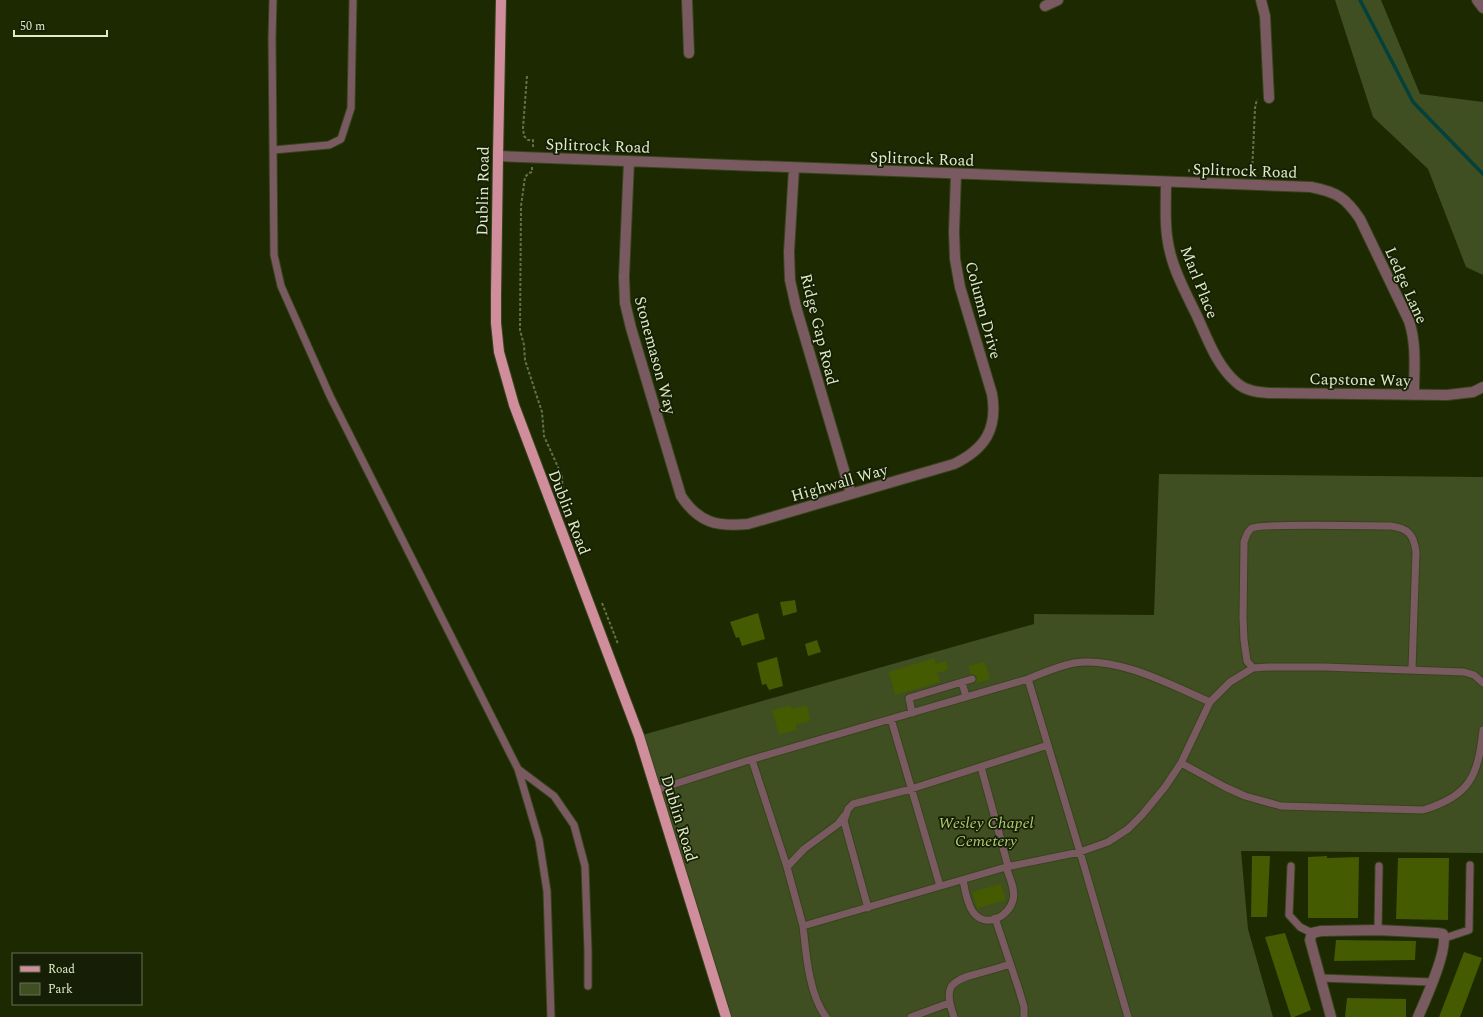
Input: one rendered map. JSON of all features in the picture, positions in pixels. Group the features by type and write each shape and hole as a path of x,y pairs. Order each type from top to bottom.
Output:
{"main road":[{"name":"Dublin Road","path":"501,0 496,294 499,352 514,405 639,736 726,1017"}],"street":[{"path":"687,0 689,53"},
{"path":"1045,6 1058,0"},
{"path":"1261,0 1266,16 1268,98"},
{"path":"1477,0 1483,8"},
{"name":"Splitrock Road","path":"498,156 1311,187 1328,190 1342,198"},
{"name":"Stonemason Way","path":"629,161 624,277 625,303 679,491 687,505 704,519"},
{"name":"Ridge Gap Road","path":"794,168 789,252 790,280 796,307 851,494"},
{"name":"Column Drive","path":"956,174 954,259 960,287 992,394 994,407 992,423 988,436 978,449"},
{"name":"Marl Place","path":"1166,182 1167,231 1175,269 1218,361 1237,384"},
{"name":"Ledge Lane","path":"1342,198 1352,207 1360,219 1409,321 1413,332 1414,346 1414,395"},
{"name":"Capstone Way","path":"1237,384 1245,389 1269,393 1447,395 1473,392 1483,388"},
{"name":"Highwall Way","path":"704,519 726,525 748,524 954,464 967,458 978,449"},
{"path":"1331,1017 1310,940 1312,933 1321,931 1378,930 1437,933 1443,934 1445,938 1432,982 1418,1017"}],"lane":[{"path":"273,0 274,255 281,286 330,396 518,769 539,840 547,891 551,1017"},
{"path":"273,150 329,145 341,139 351,108 353,0"},
{"path":"1253,668 1247,661 1243,618 1244,542 1247,533 1252,528 1258,526 1391,526 1399,527 1406,531 1415,543 1416,552 1412,669"},
{"path":"656,790 752,760 1028,679 1060,666 1075,663 1091,662 1111,664 1128,668 1141,672 1210,702"},
{"path":"803,926 1007,866 1080,852 1108,842 1128,829 1161,792 1181,763 1210,702 1230,682 1253,668 1412,669 1464,672 1474,675 1483,683"},
{"path":"912,713 909,698 972,679"},
{"path":"1028,679 1128,1017"},
{"path":"962,682 966,697"},
{"path":"892,719 940,886"},
{"path":"1181,763 1245,796 1281,806 1424,810 1438,806 1453,798 1465,788 1472,779 1477,766 1483,730"},
{"path":"787,867 804,849 838,824 853,804 911,789 1048,746"},
{"path":"752,760 787,867 803,926 814,989 822,1011 826,1017"},
{"path":"963,880 973,912 980,919 988,920 996,918 1004,915 1010,909 1014,898 1012,885 981,767"},
{"path":"518,769 554,796 574,825 584,866 588,986"},
{"path":"845,815 844,821 868,908"},
{"path":"1291,866 1289,916 1300,927 1312,933"},
{"path":"1378,930 1379,866"},
{"path":"1445,938 1469,930 1470,866"},
{"path":"996,918 1010,964 1020,990 1024,1007 1024,1017"},
{"path":"954,1017 949,1002 950,989 957,980 1010,964"},
{"path":"1320,978 1432,982"},
{"path":"911,1017 949,1002"}],"path":[{"path":"527,76 523,128 524,136 528,140 533,140 533,146"},
{"path":"1244,172 1252,173 1255,108 1257,98 1268,98"},
{"path":"532,166 532,172 529,172 525,177 521,206 520,330 524,346 525,360 542,412 544,436 562,476 563,503"},
{"path":"1189,183 1189,170 1213,171"},
{"path":"601,601 618,644"}],"green space":[{"path":"1335,0 1381,0 1420,94 1483,102 1483,275 1466,267 1428,169 1373,117"},
{"name":"Wesley Chapel Cemetery","path":"1159,474 1483,477 1483,853 1241,851 1248,929 1273,1017 726,1017 639,736 1034,624 1034,614 1154,615"}],"building":[{"path":"795,600 797,612 783,616 780,602"},
{"path":"758,613 765,639 742,646 739,637 736,638 730,622"},
{"path":"817,640 821,652 808,656 805,644"},
{"path":"777,657 783,686 769,690 766,684 762,685 757,663"},
{"path":"934,658 936,664 946,661 948,670 937,673 940,682 895,695 889,672"},
{"path":"985,662 990,679 974,684 977,681 977,678 975,675 971,674 968,666"},
{"path":"791,705 792,709 807,705 810,721 796,724 797,730 779,734 772,710"},
{"path":"1252,856 1270,856 1267,917 1251,917"},
{"path":"1327,856 1327,858 1359,857 1358,918 1308,918 1308,857"},
{"path":"1398,858 1449,858 1448,920 1396,919"},
{"path":"1001,884 1006,900 977,908 972,892"},
{"path":"1285,933 1311,1010 1294,1017 1291,1017 1265,937"},
{"path":"1336,940 1416,941 1415,960 1334,961"},
{"path":"1464,952 1482,958 1460,1017 1439,1017"},
{"path":"1347,998 1406,999 1406,1017 1345,1017"}],"waterway":[{"path":"1360,0 1413,102 1483,174"}]}
